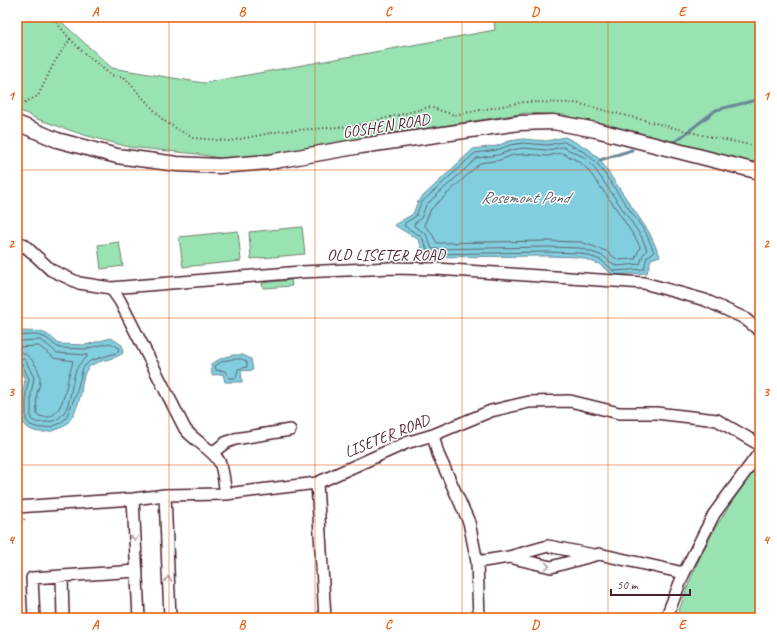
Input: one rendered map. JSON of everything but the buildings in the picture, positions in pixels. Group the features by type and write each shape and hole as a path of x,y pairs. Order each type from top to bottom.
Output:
{"main road":[{"name":"GOSHEN ROAD","path":"17,123 57,140 117,156 177,164 219,166 269,162 361,146 519,123 553,122 596,130 760,172"}],"street":[{"name":"OLD LISETER ROAD","path":"17,250 23,244 51,270 79,283 111,288 301,272 392,268 644,283 705,300 744,318 760,331"},
{"path":"111,288 120,301 185,429 190,436 212,453 221,465 226,494"},
{"name":"LISETER ROAD","path":"17,507 133,499 166,495 226,494 317,484 406,443 433,435 491,411 529,402 570,401 619,413 656,413 717,420 760,445"},
{"path":"212,453 226,443 235,439 290,430"},
{"path":"433,435 438,454 469,522 477,562 479,618"},
{"path":"666,618 684,574 714,514 760,452"},
{"path":"317,484 325,618"},
{"path":"166,495 170,618"},
{"path":"133,499 139,618"},
{"path":"477,562 509,557 548,546 684,574"},
{"path":"509,557 551,567 597,555"},
{"path":"34,618 32,578 137,571"},
{"path":"62,576 63,618"}],"path":[{"path":"52,17 83,52 111,75 125,78 151,108"},
{"path":"17,104 23,103 38,96 54,63 70,39"}],"green space":[{"path":"17,17 56,17 112,68 204,83 495,30 494,17 760,17 760,167 564,115 526,113 358,139 237,161 197,154 129,147 84,135 37,119 17,109"},
{"path":"302,227 305,254 251,259 249,232"},
{"path":"238,231 241,261 183,267 179,237"},
{"path":"119,242 123,266 101,269 98,245"},
{"path":"291,280 292,286 263,288 262,283"},
{"path":"760,463 760,612 753,618 676,618 694,570 710,537 734,499"}],"water":[{"name":"Rosemont Pond","path":"565,137 589,149 600,160 649,232 660,256 651,259 647,273 613,275 599,264 579,257 425,257 419,240 394,225 413,214 418,201 473,149 497,146 509,141 523,139 547,141"},
{"path":"20,331 41,332 59,344 85,345 111,338 122,345 123,353 119,356 95,363 87,369 78,404 69,421 65,425 53,431 39,432 27,427 23,422 21,413 25,380 17,363 17,333"},
{"path":"232,355 243,355 251,359 253,370 241,371 242,382 225,382 223,374 212,375 211,364"}],"waterway":[{"path":"668,143 676,141 716,110 760,99"},
{"path":"600,160 632,150"}]}
